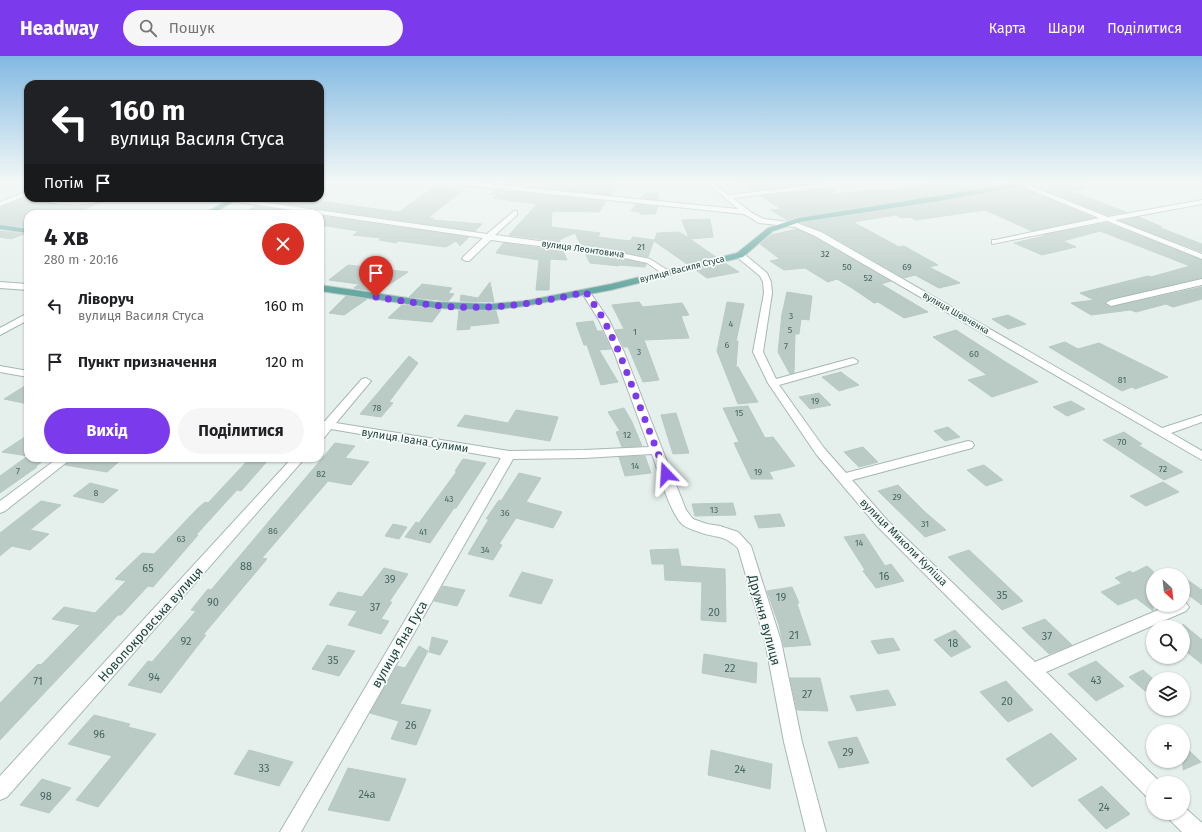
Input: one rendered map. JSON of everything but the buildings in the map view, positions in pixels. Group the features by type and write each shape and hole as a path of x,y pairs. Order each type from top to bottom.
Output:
{"main road":[{"name":"вулиця Василя Стуса","path":"324,289 418,303 475,308 528,304 586,292 740,255 763,234 776,227 810,218"},
{"path":"0,227 24,231"}],"street":[{"name":"вулиця Леонтовича","path":"363,218 488,237 632,256 650,261 668,273"},
{"path":"466,259 508,218"},
{"name":"вулиця Шевченка","path":"758,218 788,223 804,228 851,252 1202,456"},
{"path":"995,242 1111,218"},
{"path":"1107,219 1202,257"},
{"name":"вулиця Миколи Куліша","path":"740,255 764,275 767,282 768,293 758,352 773,383 820,451 882,523 1146,782"},
{"path":"1111,303 1202,282"},
{"path":"0,285 24,286"},
{"name":"Дружня вулиця","path":"586,292 604,320 619,352 680,511 688,522 705,529 720,531 733,536 744,546 773,640 793,742 816,832"},
{"path":"0,332 24,318"},
{"path":"773,383 853,361"},
{"path":"0,369 24,373"},
{"path":"324,425 366,382"},
{"path":"1161,432 1202,418"},
{"name":"вулиця Івана Сулими","path":"324,425 509,455"},
{"path":"842,478 968,445"},
{"path":"509,455 584,454 657,450"},
{"name":"вулиця Яна Гуса","path":"290,832 509,455"},
{"path":"0,508 61,462"},
{"name":"Новопокровська вулиця","path":"0,790 295,462"},
{"path":"1033,670 1168,612"},
{"path":"1185,820 1197,832"}],"route":[{"path":"376,297 418,303 475,308 543,302 586,292 604,320 619,352 666,474"}]}
